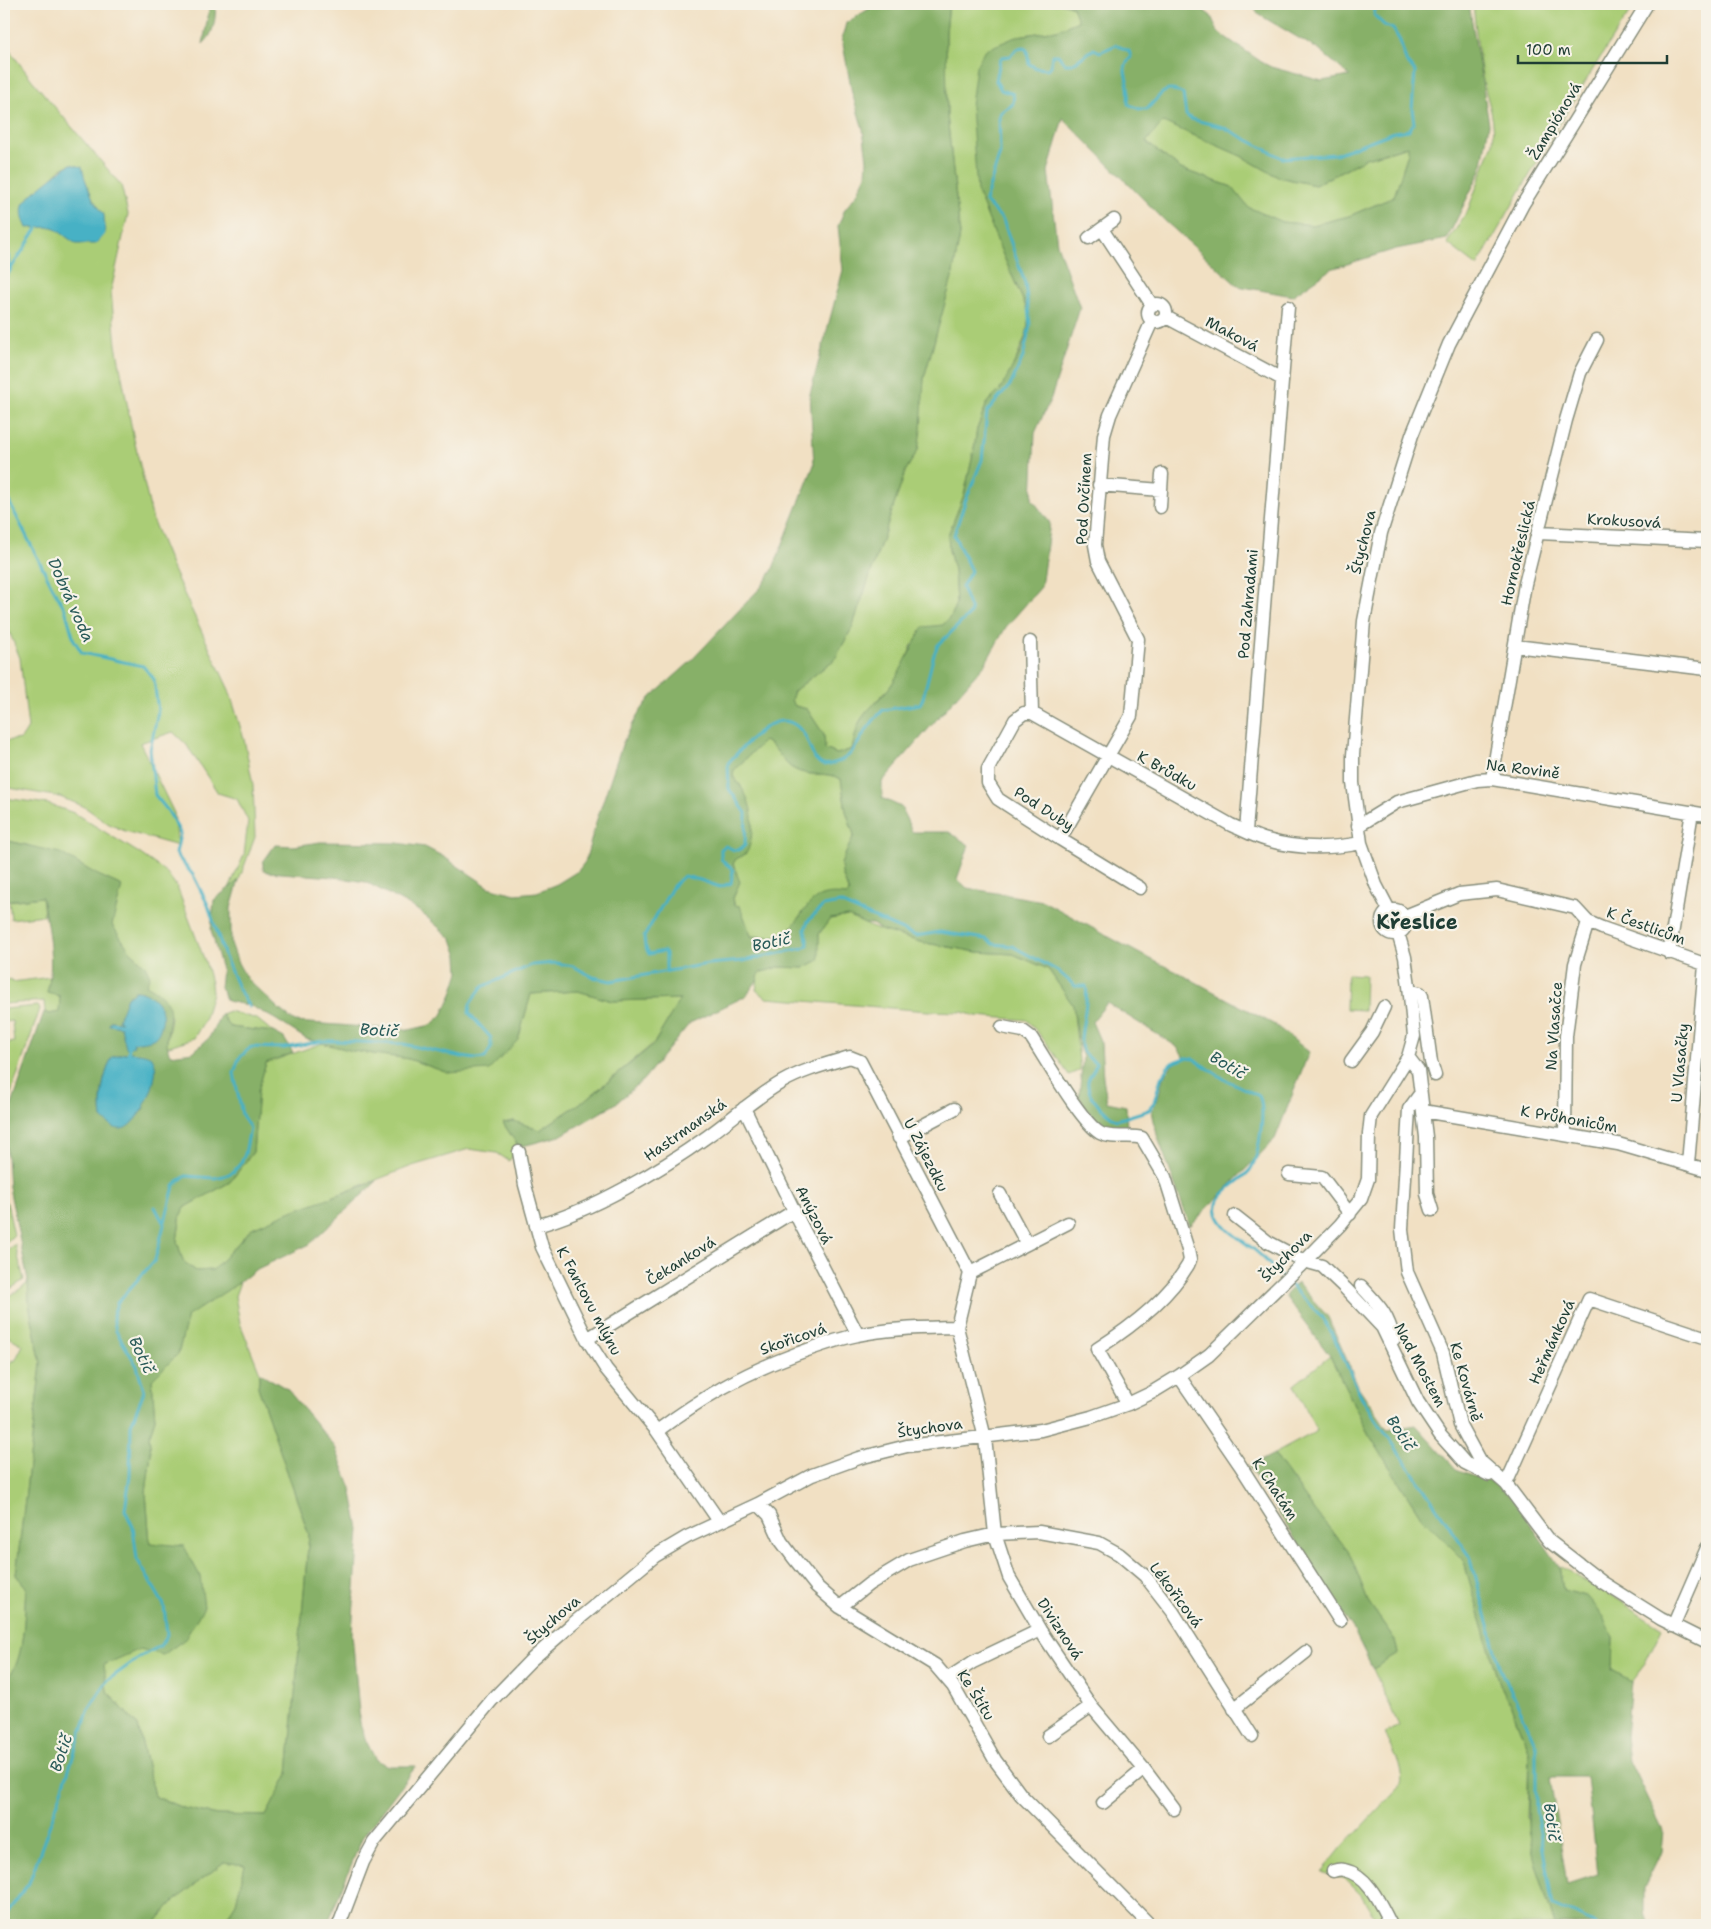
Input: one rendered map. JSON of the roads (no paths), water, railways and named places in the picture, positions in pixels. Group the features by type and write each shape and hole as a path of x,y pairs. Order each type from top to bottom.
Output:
{"street":[{"name":"Žampiónová","path":"1523,204 1646,4"},
{"name":"Štychova","path":"1389,910 1376,885 1361,843 1353,783 1356,707 1365,612 1381,533 1412,435 1449,344 1523,204"},
{"path":"1088,238 1114,220"},
{"name":"Maková","path":"1102,229 1152,305 1162,305 1166,312 1166,317 1282,379"},
{"path":"1152,305 1148,309 1148,315 1152,321 1160,322 1166,317"},
{"name":"Pod Zahradami","path":"1246,831 1288,307"},
{"name":"Pod Ovčínem","path":"1060,840 1130,716 1138,639 1098,562 1095,545 1104,435 1110,415 1152,321"},
{"name":"Hornokřeslická","path":"1492,779 1525,584 1580,373 1597,340"},
{"path":"1160,507 1162,474"},
{"path":"1099,485 1161,490"},
{"name":"Krokusová","path":"1539,533 1707,541"},
{"path":"1030,642 1032,713"},
{"path":"1514,646 1707,669"},
{"name":"Pod Duby","path":"1032,713 1024,713 1014,720 988,769 988,783 998,799 1060,840 1140,888"},
{"name":"K Brůdku","path":"1032,713 1231,825 1265,840 1292,846 1328,848 1361,843"},
{"name":"Na Rovině","path":"1358,826 1397,802 1477,780 1492,779 1707,815"},
{"path":"1669,953 1692,812"},
{"name":"K Čestlicům","path":"1405,916 1459,894 1497,890 1575,908 1588,922 1706,965"},
{"path":"1389,910 1398,910 1405,916 1407,920 1405,928 1398,934 1386,931 1382,924 1383,916 1389,910"},
{"name":"Na Vlasačce","path":"1565,1134 1566,1036 1575,964 1588,922"},
{"name":"Štychova","path":"339,1925 363,1862 374,1842 492,1700 570,1626 655,1556 687,1537 758,1504 812,1475 859,1458 907,1446 1041,1430 1091,1417 1128,1404 1179,1376 1209,1355 1302,1264 1362,1199 1368,1179 1371,1116 1408,1057 1414,1036 1405,957 1398,934"},
{"name":"U Vlasačky","path":"1688,1164 1706,965"},
{"path":"1410,991 1420,993 1422,996 1431,1062 1435,1075"},
{"path":"1352,1061 1372,1032 1384,1007"},
{"path":"1002,1027 1023,1031 1031,1037 1090,1125 1100,1133 1109,1136 1142,1138 1165,1177 1190,1260 1156,1304 1122,1333 1097,1349 1128,1404"},
{"name":"Hastrmanská","path":"536,1226 576,1211 645,1177 685,1153 757,1098 784,1081 804,1072 850,1057"},
{"name":"U Zájezdku","path":"850,1057 860,1061 970,1273"},
{"path":"1408,1057 1418,1070 1424,1111 1427,1194 1432,1210"},
{"name":"Ke Kovárně","path":"1420,1094 1409,1110 1407,1170 1402,1229 1407,1272 1443,1353 1460,1425 1479,1460 1506,1484 1549,1540 1602,1582 1673,1626 1707,1642"},
{"name":"Anýzová","path":"744,1108 794,1211 858,1335"},
{"path":"899,1138 954,1109"},
{"name":"K Průhonicům","path":"1424,1111 1618,1144 1707,1170"},
{"name":"K Fantovu mlýnu","path":"519,1152 536,1226 546,1254 587,1339 606,1369 657,1431 719,1521"},
{"path":"1289,1174 1322,1177 1350,1214"},
{"path":"1000,1194 1027,1244"},
{"name":"Čekanková","path":"587,1339 794,1211"},
{"name":"Nad Mostem","path":"1234,1216 1268,1242 1302,1264 1322,1266 1345,1288 1382,1328 1418,1402 1440,1435 1465,1463 1506,1484"},
{"path":"985,1438 957,1327 970,1273 1068,1223"},
{"path":"1361,1286 1384,1310 1394,1339 1393,1351"},
{"name":"Heřmánková","path":"1506,1484 1589,1299 1707,1338"},
{"name":"Skořicová","path":"657,1431 696,1402 743,1375 816,1346 858,1335 919,1328 957,1327"},
{"name":"K Chatám","path":"1179,1376 1240,1465 1340,1621"},
{"name":"Diviznová","path":"985,1438 995,1534 1009,1576 1040,1630 1091,1706 1144,1768 1174,1809"},
{"name":"Ke Štítu","path":"758,1504 769,1515 781,1541 816,1586 840,1607 922,1656 935,1666 953,1686 996,1760 1021,1795 1150,1925"},
{"name":"Lékořicová","path":"840,1607 869,1584 909,1560 940,1548 995,1534 1039,1532 1099,1543 1119,1554 1145,1576 1172,1612 1252,1736"},
{"path":"1673,1626 1707,1548"},
{"path":"947,1679 974,1662 1040,1630"},
{"path":"1234,1709 1306,1652"},
{"path":"1048,1736 1091,1706"},
{"path":"1103,1803 1144,1768"},
{"path":"1333,1871 1344,1870 1361,1878 1378,1900 1391,1925"}],"water":[{"path":"71,164 82,167 93,199 104,215 105,234 96,244 76,244 53,227 27,228 23,219 22,208 26,201 45,183"},
{"path":"135,991 148,994 157,1002 162,1013 161,1028 154,1038 148,1041 133,1043 134,1046 126,1048 121,1027 109,1025 110,1021 121,1022 118,1020 127,997"},
{"path":"129,1052 151,1057 155,1063 155,1073 149,1096 143,1108 129,1126 119,1129 111,1126 102,1118 101,1095 106,1072 112,1057"}],"waterway":[{"path":"666,971 666,953 664,951 649,954 645,946 644,937 673,886 684,876 720,887 731,883 733,870 721,859 721,849 726,846 739,850 745,845 746,813 729,789 728,763 754,736 765,728 775,722 786,721 796,725 805,736 816,759 823,765 832,764 846,758 883,710 920,704 938,645 971,611 962,587 971,571 954,535 982,460 987,412 1011,384 1023,357 1030,325 1025,283 1003,220 985,201 1000,153 999,115 1012,105 1014,99 1013,94 1001,90 996,81 1002,57 1010,56 1017,49 1024,48 1027,50 1029,64 1036,68 1048,69 1051,66 1052,55 1058,55 1065,64 1072,64 1094,49 1100,52 1116,45 1129,51 1131,57 1125,69 1128,104 1139,109 1147,109 1162,93 1171,90 1176,91 1183,94 1186,115 1191,119 1223,127 1282,158 1336,154 1394,132 1409,130 1414,123 1412,109 1415,72 1406,61 1400,41 1393,29 1384,25 1374,15 1376,4"},
{"name":"Dobrá voda","path":"4,218 10,271 4,280"},
{"path":"10,270 38,227"},
{"name":"Dobrá voda","path":"4,492 65,609 74,640 82,653 143,666 154,679 158,711 150,750 155,795 168,811 179,831 176,853 193,875 208,905 225,957 238,988 249,1007"},
{"name":"Botič","path":"4,1917 29,1883 89,1709 108,1680 140,1657 160,1646 167,1635 164,1605 137,1559 133,1527 125,1510 130,1476 131,1425 144,1391 137,1366 116,1331 113,1316 117,1303 155,1260 174,1186 178,1181 186,1176 214,1178 224,1176 233,1172 241,1163 245,1154 250,1128 242,1115 234,1073 239,1058 251,1047 284,1048 323,1041 403,1044 462,1057 485,1058 491,1048 491,1038 469,1013 470,1004 482,987 532,965 556,963 573,966 593,977 611,981 708,964 743,961 803,948 808,945 805,929 808,921 823,906 840,903 916,936 940,932 986,939 994,944 1012,946 1058,971 1075,986 1086,986 1087,994 1081,1041 1085,1054 1096,1063 1088,1082 1088,1088 1097,1104 1117,1120 1149,1110 1154,1102 1161,1078 1168,1067 1172,1063 1186,1058 1194,1059 1224,1079 1259,1096 1262,1122 1259,1145 1253,1164 1250,1170 1221,1197 1217,1203 1216,1210 1222,1223 1258,1253 1283,1278"},
{"path":"128,1057 129,1047"},
{"path":"155,1207 164,1224"},
{"name":"Botič","path":"1287,1282 1320,1315 1332,1333 1363,1400 1470,1556 1500,1666 1536,1745 1536,1811 1553,1906 1596,1925"}],"district":[{"name":"Křeslice","path":"1417,922"}]}
